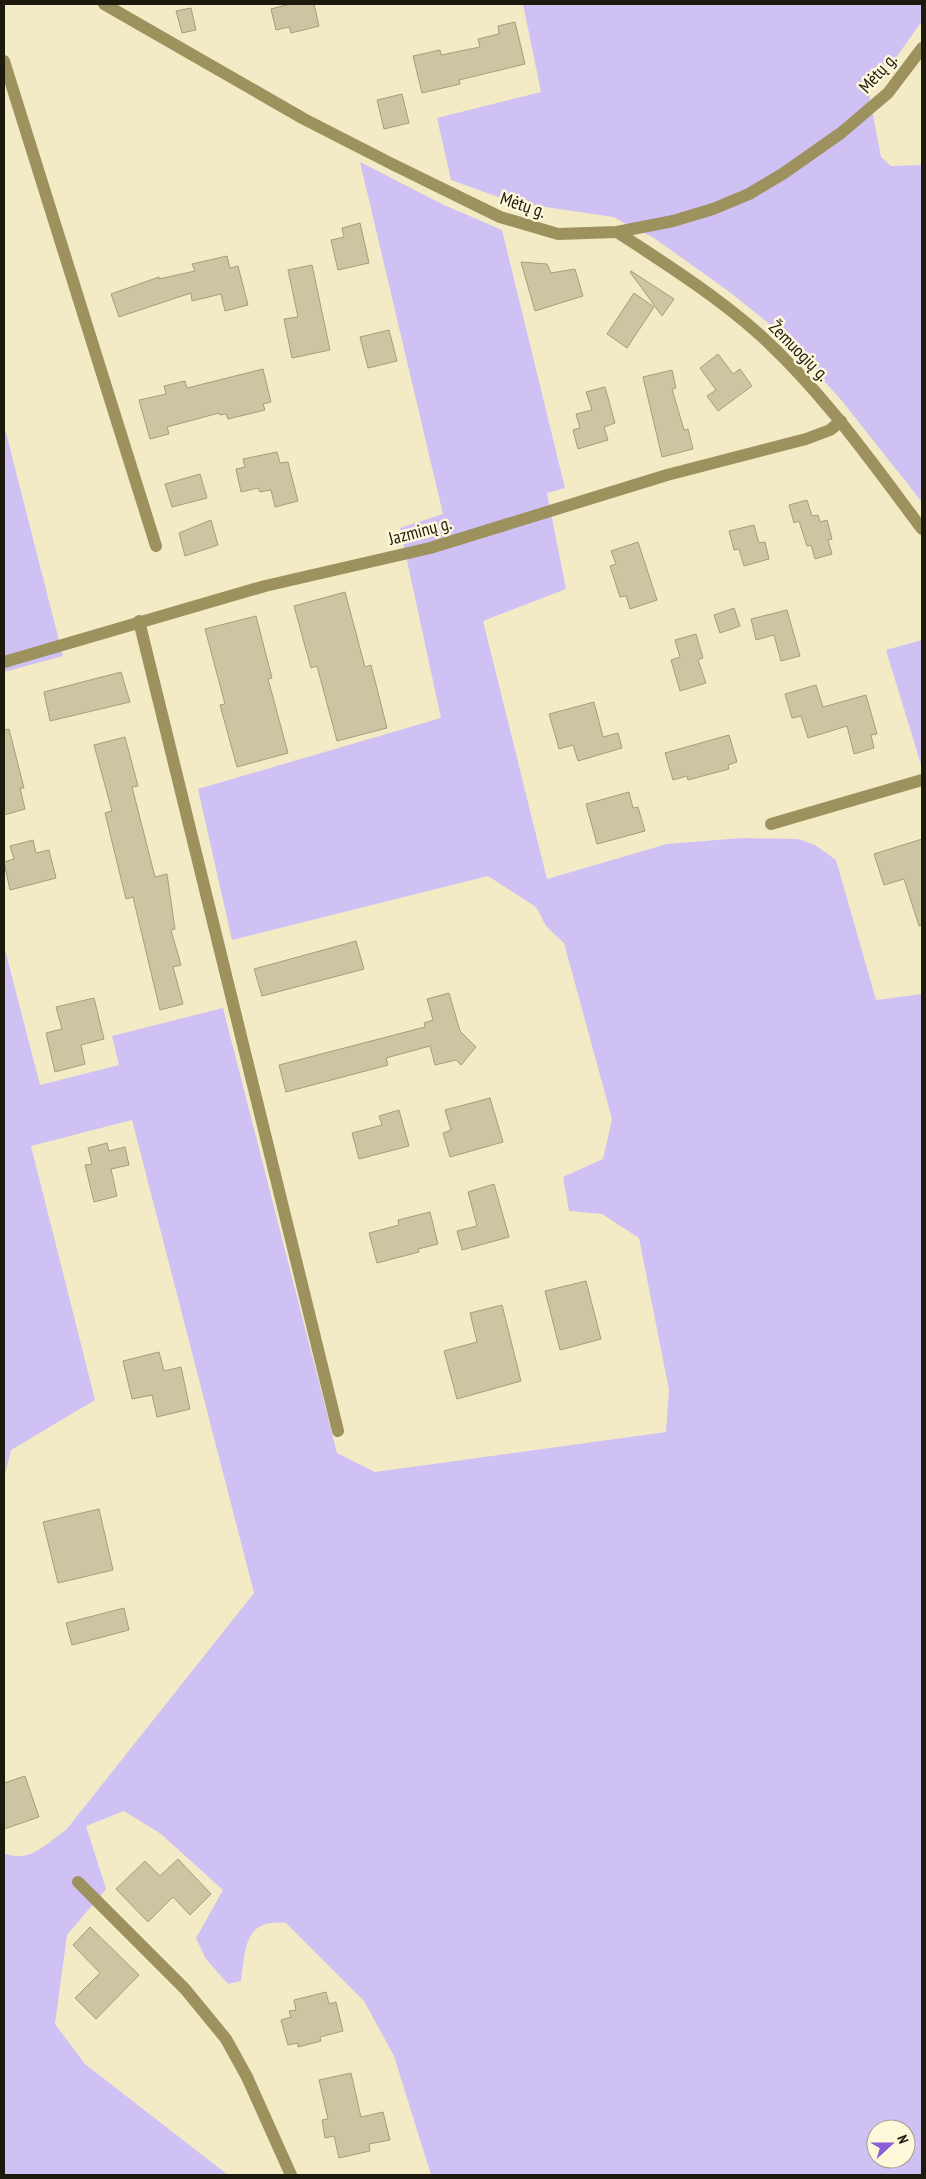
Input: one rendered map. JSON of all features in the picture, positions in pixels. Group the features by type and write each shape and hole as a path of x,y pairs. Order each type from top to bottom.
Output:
{"street":[{"name":"Mėtų g.","path":"104,4 304,119 500,218 558,234 617,232 673,221 749,194 784,173 841,133 888,93 922,48"},
{"path":"4,61 156,546"},
{"name":"Žemuogių g.","path":"617,232 695,282 753,329 807,382 841,421 922,528"},
{"name":"Jazminų g.","path":"4,662 265,586 430,548 667,475 806,439 830,430 841,421"},
{"path":"140,621 338,1431"},
{"path":"771,824 922,780"},
{"path":"78,1882 185,1989 226,2039 247,2077 291,2175"}],"shaded area":[{"path":"523,4 922,4 922,21 895,59 868,89 881,157 891,166 922,165 922,502 842,401 782,334 727,290 654,238 613,217 512,202 451,180 437,118 541,92"},
{"path":"360,162 444,205 502,230 565,488 547,493 566,589 483,621 547,879 667,844 742,838 798,839 815,845 836,860 876,1000 922,994 922,2175 431,2175 394,2056 364,2001 286,1923 272,1923 262,1926 255,1931 246,1947 241,1981 228,1984 206,1959 196,1938 223,1890 161,1834 124,1811 86,1826 106,1889 67,1935 55,2024 85,2064 228,2175 4,2175 4,1853 13,1856 30,1854 66,1830 254,1593 132,1120 31,1146 95,1400 11,1450 4,1478 4,946 40,1085 119,1065 112,1036 223,1008 337,1453 375,1472 666,1432 669,1390 639,1238 602,1214 569,1211 563,1177 603,1159 612,1119 564,943 546,926 536,907 488,876 232,940 198,789 441,718 400,528 443,514"},
{"path":"4,425 63,656 4,672"},
{"path":"922,640 922,768 886,650"}],"building":[{"path":"290,4 314,4 319,26 291,33 289,27 276,30 271,9"},
{"path":"191,8 196,30 182,33 176,11"},
{"path":"515,22 525,64 459,80 460,84 422,93 413,56 440,50 441,55 480,47 478,39 499,34 498,26"},
{"path":"402,94 409,123 384,129 377,100"},
{"path":"360,223 369,263 338,270 331,240 344,237 342,228"},
{"path":"227,256 230,268 238,266 248,305 225,311 221,294 192,301 191,293 119,317 111,294 159,277 159,279 195,271 192,264"},
{"path":"521,262 547,264 551,273 575,269 583,296 535,311"},
{"path":"312,265 330,350 292,358 284,319 298,317 288,270"},
{"path":"630,272 674,299 662,316"},
{"path":"634,293 654,307 627,348 607,334"},
{"path":"389,330 397,361 368,368 360,337"},
{"path":"718,354 733,374 740,369 752,386 718,411 707,396 716,390 700,368"},
{"path":"263,369 271,402 263,404 265,410 228,419 226,414 220,415 219,413 167,427 169,434 150,439 139,400 166,394 164,386 185,381 187,388"},
{"path":"672,370 676,388 672,389 684,430 688,429 693,449 662,457 643,377"},
{"path":"605,387 615,423 604,427 608,440 578,449 573,430 580,428 576,414 592,410 586,392"},
{"path":"277,452 280,463 288,462 298,501 275,507 271,490 260,492 258,488 241,492 236,469 245,467 243,459"},
{"path":"200,474 207,498 172,507 165,484"},
{"path":"807,500 812,516 818,515 820,522 827,520 832,539 828,540 832,554 815,559 811,545 807,546 799,521 794,523 789,505"},
{"path":"211,520 218,545 185,556 179,533"},
{"path":"754,525 759,543 765,542 769,559 744,566 739,549 734,550 729,531"},
{"path":"638,542 657,600 630,609 626,596 620,597 610,566 616,564 611,551"},
{"path":"345,592 365,667 371,665 387,728 337,741 317,666 311,668 294,606"},
{"path":"734,608 740,626 720,633 714,615"},
{"path":"787,610 800,656 781,661 774,635 756,640 751,619"},
{"path":"256,616 272,678 268,679 288,753 237,767 220,705 225,704 205,629"},
{"path":"696,634 703,658 698,660 706,683 680,691 671,660 680,657 675,640"},
{"path":"121,672 130,702 50,721 44,692"},
{"path":"816,685 823,707 866,695 877,734 871,735 874,748 854,754 847,726 808,738 801,716 792,718 785,694"},
{"path":"594,702 603,737 618,733 622,748 578,761 573,745 559,749 549,714"},
{"path":"9,729 24,788 20,788 25,809 4,815 4,730"},
{"path":"729,735 737,762 728,765 729,769 688,780 687,776 673,780 665,753"},
{"path":"125,737 138,786 132,787 155,877 167,874 175,929 171,930 181,965 173,967 183,1004 160,1010 133,897 126,899 105,813 112,811 94,745"},
{"path":"629,792 633,808 638,807 645,831 597,844 586,804"},
{"path":"922,839 922,925 919,926 904,879 884,885 874,854"},
{"path":"33,840 36,853 49,850 56,878 10,890 4,862 14,859 10,846"},
{"path":"356,941 364,969 262,996 254,969"},
{"path":"449,993 460,1031 476,1047 461,1065 456,1060 435,1065 430,1046 386,1058 388,1065 286,1092 279,1065 425,1027 424,1023 433,1020 427,999"},
{"path":"94,998 104,1039 81,1045 85,1064 55,1072 46,1033 62,1029 56,1007"},
{"path":"490,1098 503,1142 450,1157 443,1133 451,1130 445,1110"},
{"path":"399,1110 409,1146 359,1159 352,1133 382,1125 379,1116"},
{"path":"107,1143 109,1151 125,1147 129,1165 111,1169 117,1196 94,1202 85,1165 92,1164 88,1148"},
{"path":"494,1184 509,1237 462,1250 457,1231 477,1226 468,1192"},
{"path":"430,1212 438,1244 418,1249 419,1252 377,1263 369,1233 399,1225 398,1220"},
{"path":"586,1281 601,1339 560,1350 545,1291"},
{"path":"502,1305 521,1381 457,1399 444,1351 477,1342 470,1313"},
{"path":"159,1352 164,1371 181,1367 190,1409 157,1417 152,1395 132,1399 123,1361"},
{"path":"99,1509 113,1570 58,1583 43,1522"},
{"path":"124,1608 129,1630 72,1645 66,1623"},
{"path":"25,1776 39,1817 4,1829 4,1783"},
{"path":"178,1859 211,1894 190,1915 173,1897 148,1922 116,1889 145,1861 160,1876"},
{"path":"90,1927 139,1975 96,2019 75,1998 100,1973 73,1945"},
{"path":"326,1992 329,2004 336,2002 343,2031 320,2037 321,2041 298,2047 298,2043 288,2045 281,2020 291,2017 289,2011 296,2010 294,2000"},
{"path":"351,2073 361,2117 383,2112 390,2140 369,2144 370,2151 339,2158 334,2136 325,2138 322,2120 328,2119 319,2080"}]}
